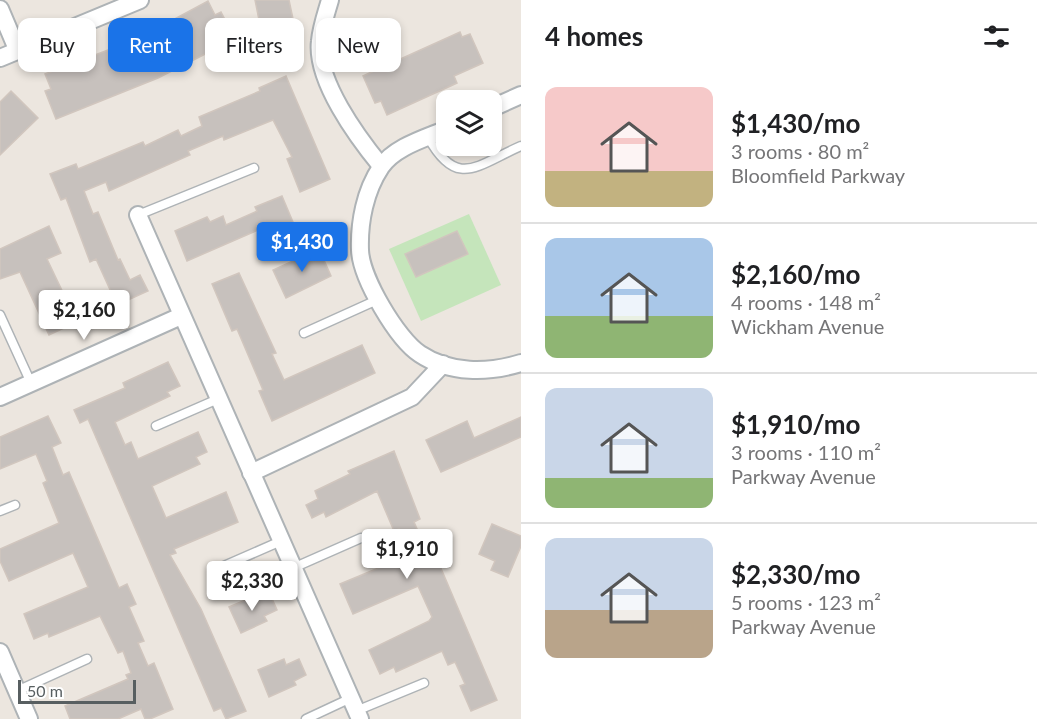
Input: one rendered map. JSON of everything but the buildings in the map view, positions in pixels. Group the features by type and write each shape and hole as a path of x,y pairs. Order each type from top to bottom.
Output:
{"street":[{"path":"0,58 17,49 86,24 140,0"},
{"path":"330,0 319,44 325,73 335,98 356,136 381,166"},
{"path":"0,9 17,49"},
{"path":"502,104 521,95"},
{"path":"436,134 402,150 381,166 363,206 360,252 377,300 396,332 420,354 443,364 476,372 521,363"},
{"path":"138,215 356,709"},
{"path":"0,397 181,316"},
{"path":"251,473 412,397 443,364"},
{"path":"2,661 29,719"}],"lane":[{"path":"428,137 439,158 450,167 458,169 468,169 521,146"},
{"path":"138,215 254,168"},
{"path":"304,333 377,300"},
{"path":"0,315 31,383"},
{"path":"156,426 218,399"},
{"path":"0,511 15,505"},
{"path":"293,568 361,538"},
{"path":"217,569 281,541"},
{"path":"17,691 87,659"},
{"path":"306,719 356,709 424,683"}],"green space":[{"path":"469,214 501,285 421,321 389,249"}]}
